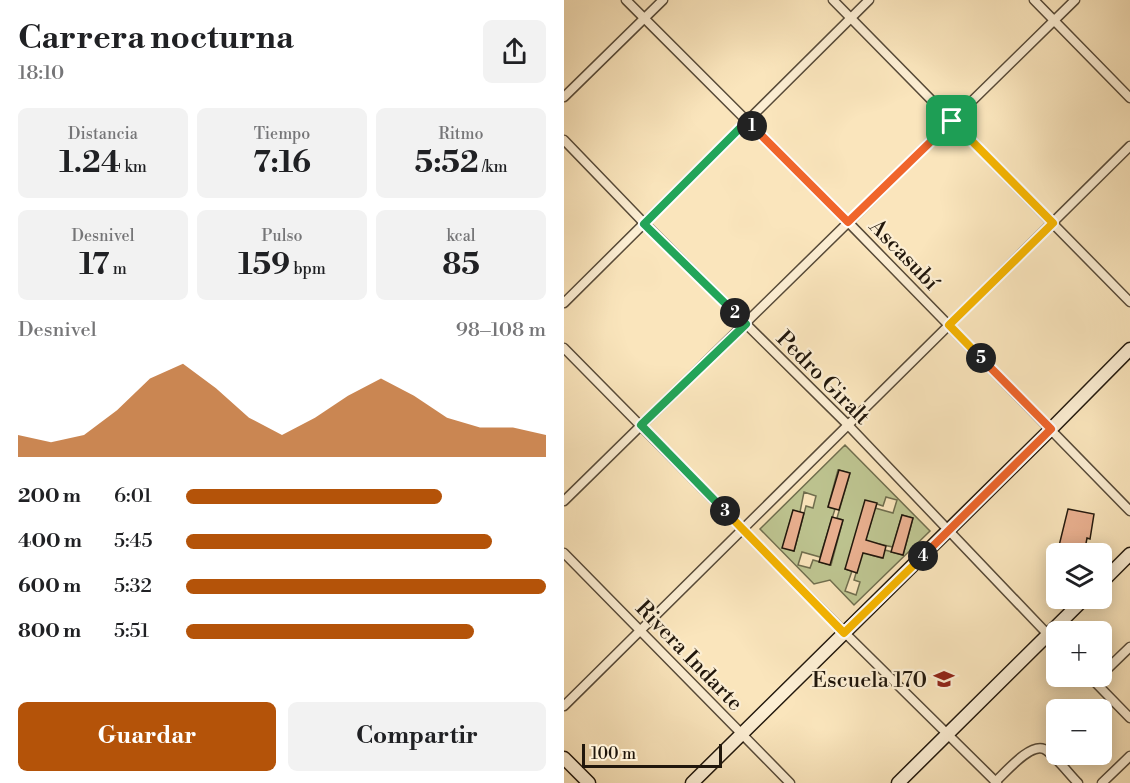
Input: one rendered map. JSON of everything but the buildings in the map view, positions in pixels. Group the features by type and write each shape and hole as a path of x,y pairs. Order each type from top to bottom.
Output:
{"street":[{"name":"Ascasubí","path":"626,0 848,222 1130,511"},
{"path":"564,97 663,0"},
{"path":"833,0 1130,303"},
{"path":"564,303 869,0"},
{"path":"1034,0 1130,98"},
{"path":"564,501 1075,0"},
{"name":"Pedro Giralt","path":"564,140 644,224 848,425 1046,633"},
{"path":"564,706 1130,146"},
{"path":"564,348 844,633 996,782 1027,752 1040,748 1047,751 1078,783"},
{"path":"692,783 1051,429 1130,348"},
{"name":"Rivera Indarte","path":"564,553 790,783"},
{"path":"1112,572 1130,554"},
{"path":"1066,621 1076,609"},
{"path":"898,783 1046,645"},
{"path":"1112,663 1130,647"},
{"path":"1104,687 1130,718"},
{"path":"1102,783 1130,756"},
{"path":"564,758 589,783"}],"green space":[{"path":"845,445 930,531 854,605 830,580 814,584 760,529","holes":["838,470 850,473 837,518 843,520 831,565 813,560 810,568 798,565 802,552 820,557 835,509 828,507","804,492 816,496 813,508 806,506 794,551 783,547 793,511 800,512","886,497 897,500 893,513 875,508 877,504 883,506","875,508 854,580 860,582 856,595 845,591 852,571 845,569","902,515 913,518 903,555 885,550 882,558 871,555 874,543 893,547"]}],"place":[{"name":"Escuela 170","path":"944,679"}],"route":[{"path":"748,121 848,222 952,121 1053,223 949,325 1051,429 844,633 641,425 746,324 644,224 748,121"}]}
